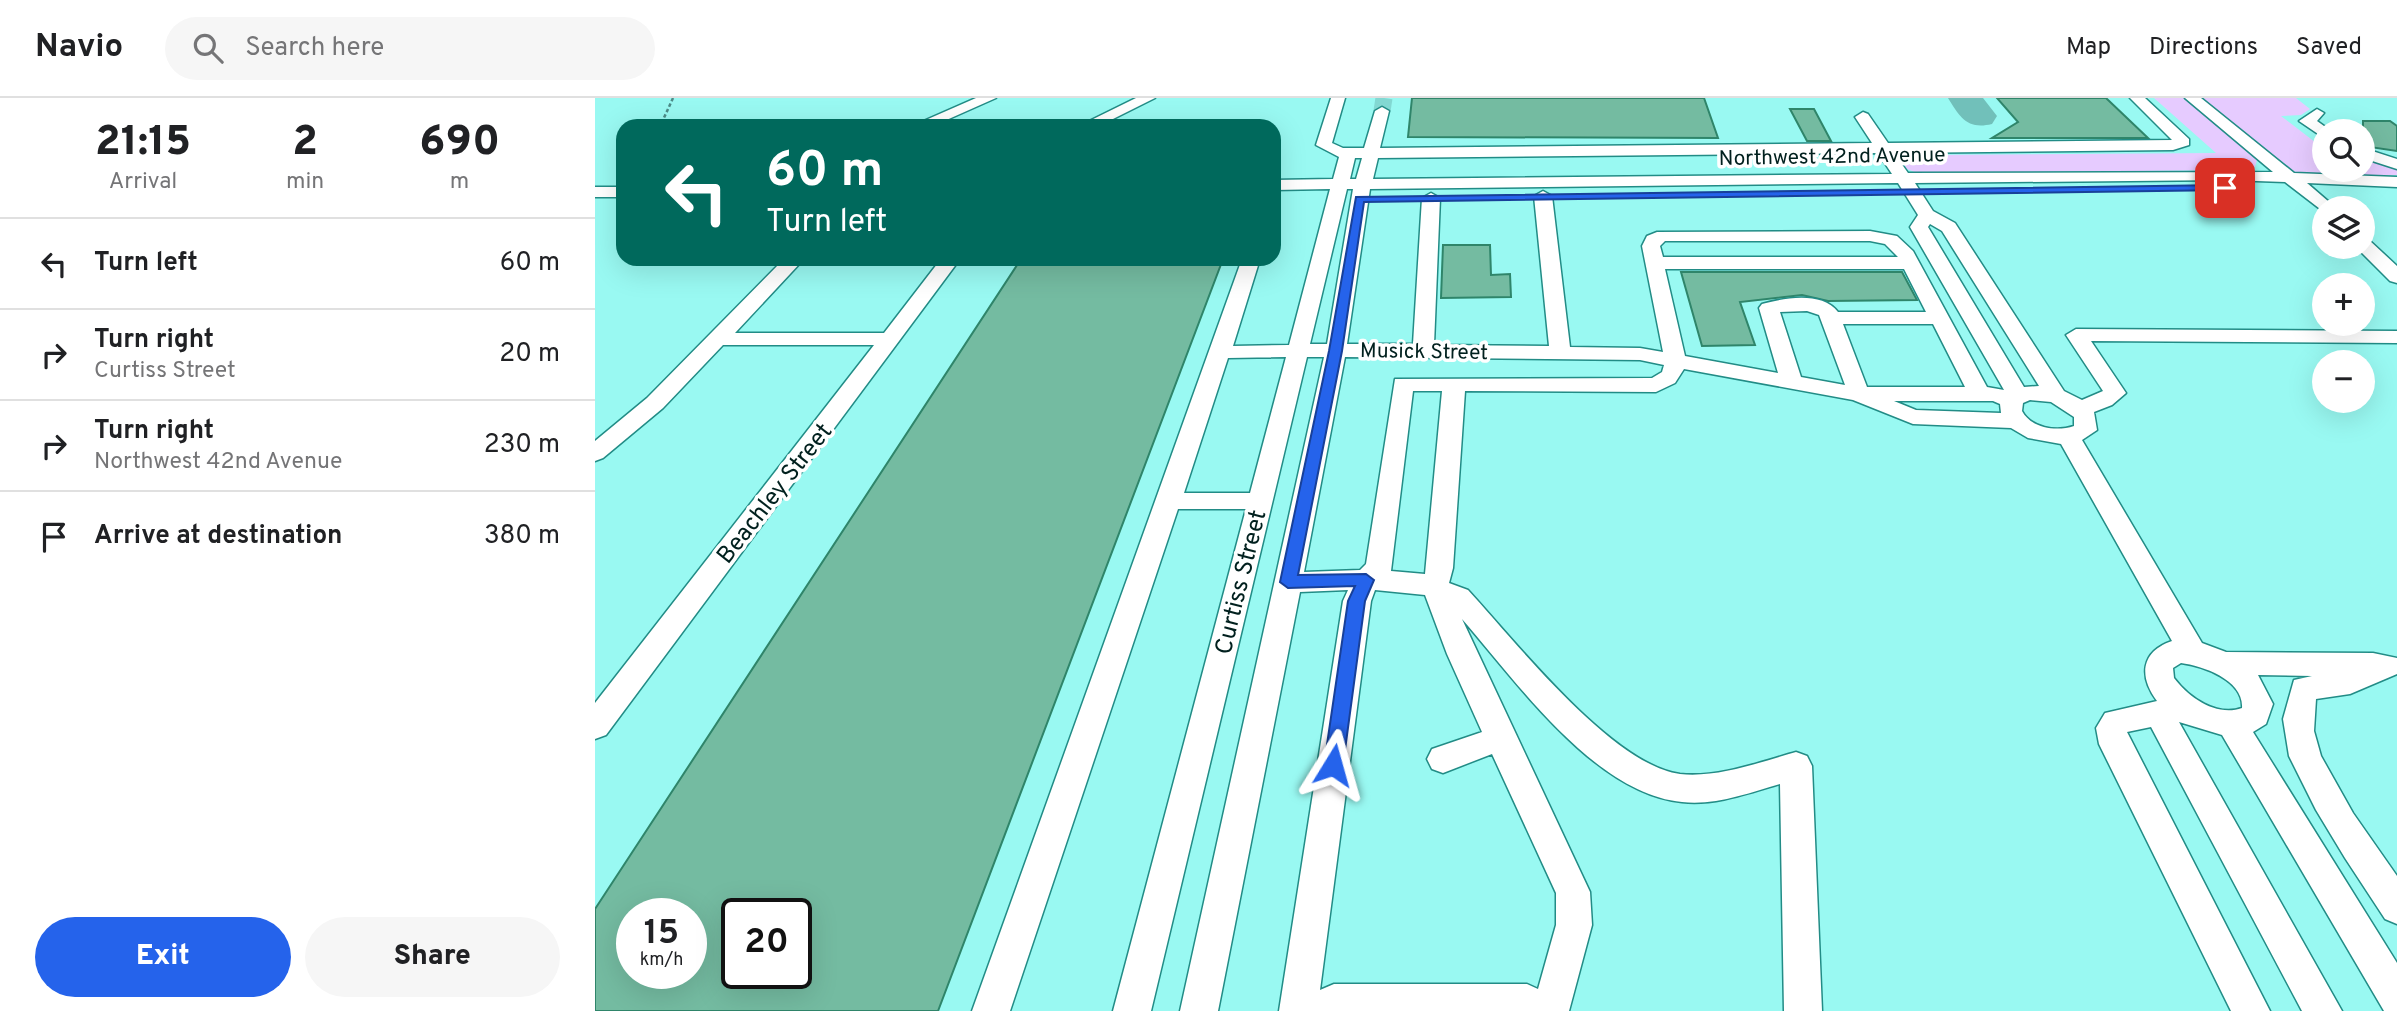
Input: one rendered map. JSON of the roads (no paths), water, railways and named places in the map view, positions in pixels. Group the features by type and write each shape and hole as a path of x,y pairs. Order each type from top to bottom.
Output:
{"street":[{"path":"937,119 989,98"},
{"path":"1102,119 1148,98"},
{"path":"1338,98 1324,145 1330,150 1348,153 2173,145 2183,142 2137,98"},
{"path":"2192,98 2312,196"},
{"name":"Curtiss Street","path":"1132,1011 1300,352 1349,192 1371,153 1383,111"},
{"path":"2312,125 2307,121 2316,113"},
{"path":"1863,117 1927,215 1949,227 2056,396"},
{"name":"Curtiss Street","path":"1199,1011 1336,351 1349,192 1348,153"},
{"path":"2375,157 2397,164"},
{"path":"595,176 616,176"},
{"name":"Northwest 42nd Avenue","path":"1281,199 1349,192 2394,182"},
{"name":"Northwest 42nd Avenue","path":"1281,186 1431,198 1908,185"},
{"path":"595,192 616,192"},
{"path":"1543,196 1560,353 1640,354 1859,394 1995,394 2016,405"},
{"path":"1423,351 1431,198"},
{"path":"595,207 616,206"},
{"path":"1792,382 1769,309 1804,304 1820,306 1830,318 1859,394 1913,416 2016,405 2035,392 2056,396 2080,409 2087,424 2079,435 2069,437 2035,432 2016,405 1958,293 1919,227 1927,215"},
{"path":"1298,1011 1357,601 1366,580 1379,568 1403,384 1656,385 1669,379 1675,372 1675,360 1654,263 1653,240 1663,236 1686,235 1881,237 1899,246 1910,263 1980,394"},
{"path":"2375,243 2397,260"},
{"path":"2375,256 2397,277"},
{"path":"1654,263 1910,263"},
{"path":"595,453 655,404 788,266"},
{"name":"Beachley Street","path":"595,726 893,339 946,266"},
{"path":"991,1011 1249,266"},
{"path":"1958,293 1990,293"},
{"path":"1830,318 1939,318"},
{"path":"2080,409 2115,393 2076,335 2397,337"},
{"path":"716,340 893,339"},
{"name":"Musick Street","path":"1220,352 1560,353"},
{"path":"1454,384 1440,568 1435,586 1461,654 1573,892 1574,925 1550,1011"},
{"path":"2069,437 2192,651"},
{"path":"1169,500 1261,501"},
{"path":"1288,582 1366,580 1435,586 1465,603 1548,698 1601,751 1655,784 1675,790 1706,790 1797,766 1803,1011"},
{"path":"2323,1011 2171,711 2170,697 2157,673 2159,663 2166,655 2192,651 2228,663 2387,666 2350,682 2304,689 2298,708 2298,736 2308,764 2397,907"},
{"path":"2228,663 2251,685 2258,708 2254,716 2244,722 2215,722 2171,711 2116,722 2111,728 2115,744 2251,1011"},
{"path":"2231,724 2397,998"},
{"path":"1443,759 1501,738"},
{"path":"1321,1011 1334,1003 1527,1003 1534,1011"}],"tunnel":[{"path":"1382,111 1384,98"}]}
